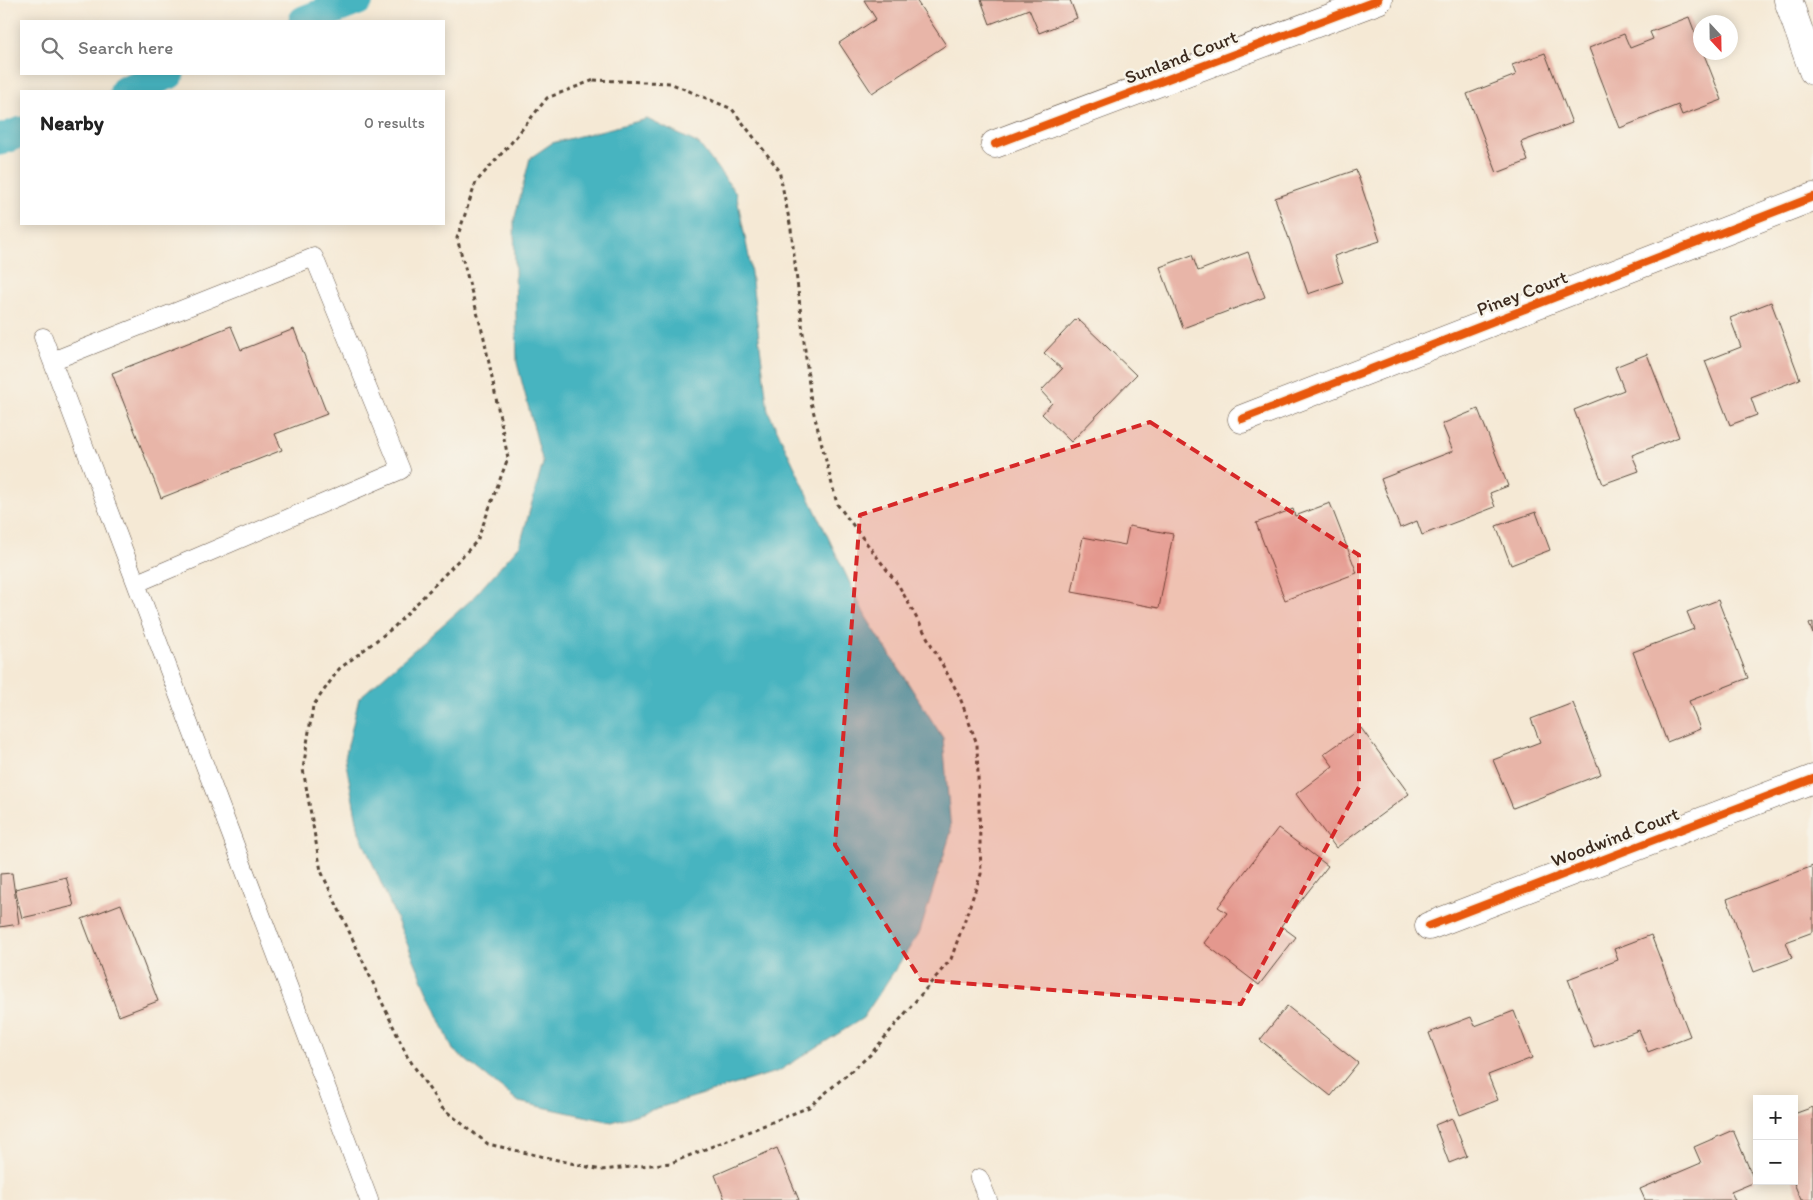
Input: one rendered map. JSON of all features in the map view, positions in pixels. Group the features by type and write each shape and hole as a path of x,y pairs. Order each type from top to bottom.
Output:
{"street":[{"name":"Sunland Court","path":"995,144 1378,0"},
{"path":"1788,0 1813,71"},
{"name":"Piney Court","path":"1242,419 1813,197"},
{"name":"Woodwind Court","path":"1429,926 1813,779"}],"lane":[{"path":"52,361 314,257 401,470 137,583"},
{"path":"43,337 369,1200"},
{"path":"979,1178 988,1200"}],"path":[{"path":"594,80 670,83 732,109 779,170 791,229 811,402 837,504 898,586 959,695 977,744 981,874 951,959 870,1055 809,1107 671,1163 654,1165 601,1170 488,1144 442,1108 407,1056 376,993 321,871 303,769 313,706 339,670 394,627 477,540 508,458 484,338 457,238 476,182 511,143 547,98 594,80"}],"highlighted area":[{"path":"1150,422 1359,555 1359,787 1241,1004 921,980 835,845 860,515"}],"water":[{"path":"647,119 699,144 736,193 749,257 768,411 866,617 943,738 951,832 920,932 863,1018 779,1071 612,1122 519,1102 453,1050 359,832 345,758 359,698 471,600 520,545 543,463 517,363 514,221 530,158 552,143"}],"building":[{"path":"864,0 916,0 946,45 872,93 839,43 876,19"},
{"path":"981,0 1070,0 1077,18 1039,33 1029,9 990,24"},
{"path":"1689,17 1693,28 1693,60 1706,60 1722,100 1682,115 1678,105 1620,128 1589,48 1624,34 1630,48 1653,39 1650,32"},
{"path":"1545,53 1572,123 1521,142 1528,161 1497,173 1467,94 1516,75 1512,65"},
{"path":"1356,170 1380,241 1334,256 1343,282 1308,294 1275,198"},
{"path":"1248,252 1265,297 1183,328 1160,267 1192,255 1198,271"},
{"path":"1771,302 1800,379 1751,398 1757,415 1730,425 1705,361 1741,347 1730,318"},
{"path":"1077,318 1136,375 1071,442 1042,414 1052,403 1041,391 1062,369 1044,353"},
{"path":"231,326 241,350 294,329 327,414 275,434 282,450 161,498 112,373"},
{"path":"1647,354 1679,437 1632,455 1639,471 1603,484 1574,410 1624,390 1615,367"},
{"path":"1478,409 1508,486 1490,493 1495,507 1422,535 1417,521 1400,528 1381,479 1453,451 1442,424"},
{"path":"1330,503 1357,573 1285,600 1256,523 1293,509 1295,516"},
{"path":"1536,512 1550,550 1511,565 1496,526"},
{"path":"1129,526 1173,534 1159,608 1072,592 1083,537 1125,545"},
{"path":"1718,600 1748,678 1689,701 1700,729 1667,742 1633,652 1694,629 1687,612"},
{"path":"1813,622 1813,634 1809,624"},
{"path":"1573,703 1601,774 1513,808 1493,760 1540,742 1531,719"},
{"path":"1361,728 1409,794 1336,848 1296,794 1333,766 1324,754"},
{"path":"1278,828 1328,866 1281,926 1296,937 1259,985 1204,943 1227,913 1218,907"},
{"path":"1813,866 1813,932 1786,942 1792,958 1754,972 1727,899"},
{"path":"12,873 19,924 0,927 0,874"},
{"path":"66,877 74,906 22,918 15,889"},
{"path":"121,904 158,1001 119,1016 82,919"},
{"path":"1651,935 1690,1036 1648,1052 1639,1030 1594,1047 1568,979 1618,960 1614,949"},
{"path":"1287,1006 1358,1063 1331,1096 1260,1040"},
{"path":"1514,1011 1532,1058 1488,1075 1498,1100 1460,1115 1429,1033 1471,1017 1475,1026"},
{"path":"1813,1107 1813,1200 1801,1200 1795,1185 1798,1185 1798,1113"},
{"path":"1452,1118 1467,1156 1449,1163 1435,1125"},
{"path":"1733,1130 1753,1177 1753,1183 1731,1192 1735,1200 1645,1200 1640,1189 1701,1163 1694,1147"},
{"path":"777,1148 799,1200 725,1200 715,1175"}],"waterway":[{"path":"307,20 358,0"},
{"path":"128,90 166,75"},
{"path":"0,140 20,132"}],"cycle path":[{"path":"995,144 1378,0"},
{"path":"1242,419 1813,197"},
{"path":"1429,926 1813,779"}]}
